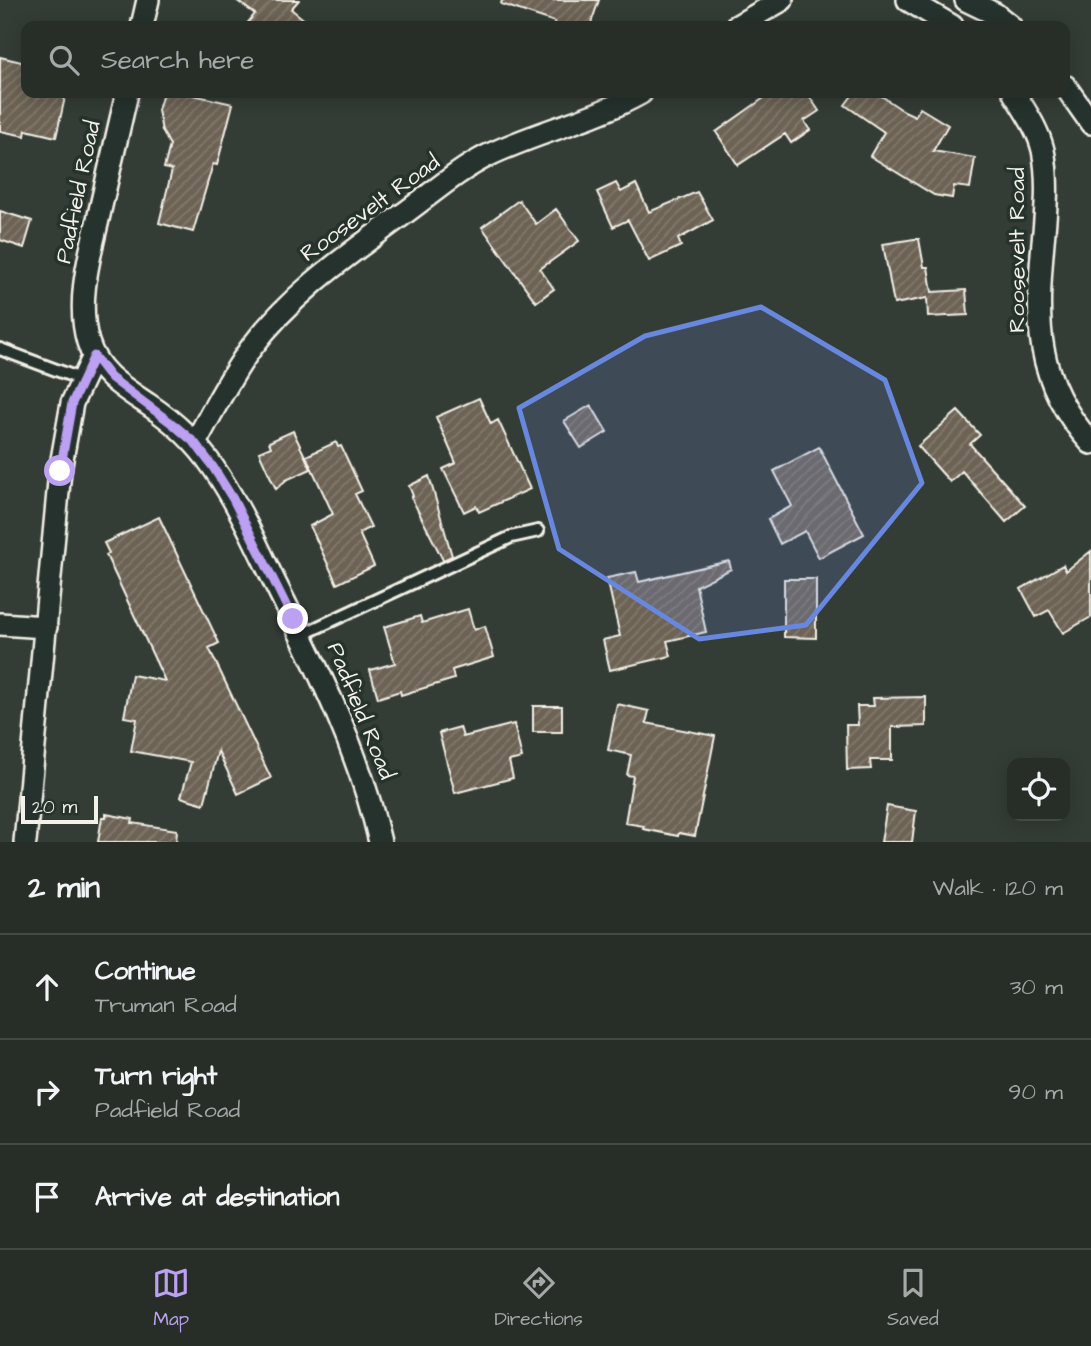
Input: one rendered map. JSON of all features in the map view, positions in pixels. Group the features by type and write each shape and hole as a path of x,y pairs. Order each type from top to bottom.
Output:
{"street":[{"path":"143,21 148,0"},
{"path":"744,21 782,0"},
{"path":"908,0 944,21"},
{"path":"971,3 1004,21"},
{"path":"1070,93 1091,122"},
{"name":"Padfield Road","path":"126,98 88,264 84,298 85,327 94,356 124,390 158,411 195,443 233,499 302,635 349,740 364,781 380,842"},
{"name":"Roosevelt Road","path":"195,443 225,387 252,346 299,294 322,274 486,156 632,98"},
{"name":"Roosevelt Road","path":"1017,98 1037,131 1043,152 1046,203 1040,310 1043,353 1059,401 1091,443"},
{"path":"25,842 60,471 72,403 94,356"},
{"path":"0,624 46,627"}],"lane":[{"path":"0,349 83,380"},
{"path":"302,635 512,537 538,531"}],"highlighted area":[{"path":"761,307 885,380 922,483 806,625 699,639 559,549 519,408 645,336"}],"building":[{"path":"236,0 299,0 291,9 306,21 249,21 255,14"},
{"path":"502,0 599,0 592,21 552,21 501,4"},
{"path":"0,57 21,62 21,98 65,98 56,137 26,130 25,136 0,131"},
{"path":"162,98 206,98 233,104 217,165 213,164 193,232 159,223 172,170 164,168 170,145 162,131 158,110"},
{"path":"764,98 810,98 819,111 804,121 810,130 791,143 785,134 738,165 716,132"},
{"path":"850,98 884,98 915,116 920,108 948,125 933,151 975,158 970,188 954,186 952,198 934,195 870,156 884,132 845,105"},
{"path":"616,183 621,192 636,184 649,212 697,192 713,220 678,239 681,246 649,261 628,220 613,227 597,192"},
{"path":"519,200 536,224 556,209 579,241 540,269 554,289 536,302 482,227"},
{"path":"0,211 32,221 24,248 0,240"},
{"path":"919,239 932,292 966,290 968,315 928,317 927,298 894,304 883,244"},
{"path":"479,398 491,424 498,420 530,489 479,512 476,506 464,512 443,469 456,463 436,417"},
{"path":"591,405 607,432 581,448 564,421"},
{"path":"958,411 980,435 970,444 1025,506 1006,522 962,471 950,482 918,446"},
{"path":"293,431 311,469 286,480 276,489 259,452 271,447 269,442"},
{"path":"336,442 338,447 341,446 362,491 355,494 371,527 359,533 374,566 337,584 310,526 333,514 306,456"},
{"path":"819,447 864,534 819,558 805,531 780,544 768,519 792,506 774,471"},
{"path":"429,476 452,556 443,560 411,497 413,496 409,486"},
{"path":"159,517 219,643 209,648 271,778 238,794 218,751 204,804 181,797 191,762 131,751 137,719 124,717 132,675 165,681 106,555 109,553 104,543"},
{"path":"1091,551 1091,617 1063,633 1049,610 1036,617 1021,589 1063,565 1066,571"},
{"path":"729,561 731,569 696,586 706,632 667,641 671,656 610,670 603,640 620,636 607,578 636,572 639,582"},
{"path":"784,579 816,579 816,638 784,637"},
{"path":"468,609 474,630 485,626 494,657 452,670 454,679 401,695 400,691 378,698 370,670 395,663 384,627 420,616 422,623"},
{"path":"926,697 926,726 892,727 892,760 870,760 871,769 847,770 846,725 858,725 857,706 874,706 873,698"},
{"path":"617,704 649,711 646,723 715,736 695,836 679,833 678,836 625,823 633,776 627,775 631,755 608,750"},
{"path":"533,706 562,706 562,732 533,732"},
{"path":"514,724 522,758 509,761 513,778 455,793 439,733 460,727 463,737"},
{"path":"887,806 916,811 912,842 881,842"},
{"path":"106,814 133,819 132,823 177,830 176,842 98,842 102,817 106,817"}],"route":[{"path":"60,471 72,403 94,356 124,390 149,405 195,443 233,499 293,619"}]}
